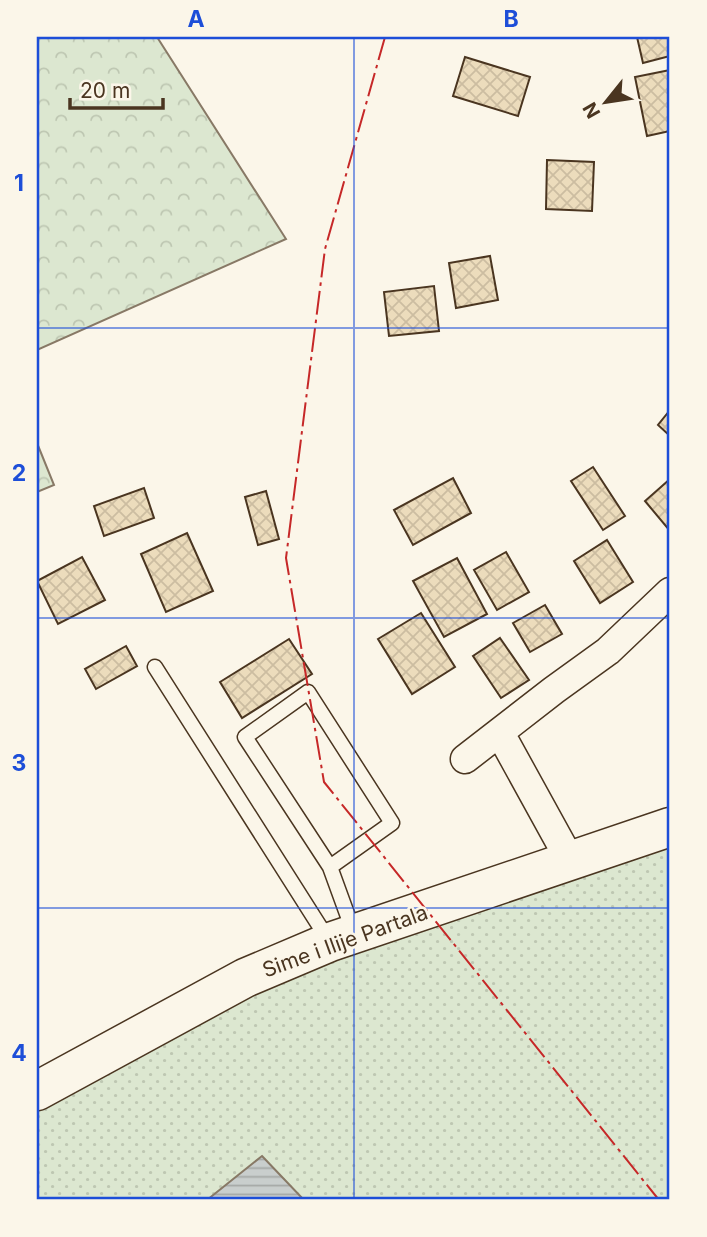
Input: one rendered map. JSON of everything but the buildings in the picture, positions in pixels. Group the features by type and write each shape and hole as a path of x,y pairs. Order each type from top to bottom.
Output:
{"street":[{"path":"466,760 608,651 670,592"},
{"path":"499,733 571,862"},
{"name":"Sime i Ilije Partala","path":"37,1091 245,978 342,938 670,827"}],"lane":[{"path":"155,667 342,938"},
{"path":"330,867 391,823 308,692 245,737 330,867 342,938"}],"green space":[{"path":"37,37 157,37 286,239 37,350"},
{"path":"37,443 54,485 37,492"},
{"path":"670,827 670,1200 37,1200 37,1091 167,1022"}],"shaded area":[{"path":"262,1156 304,1200 207,1200"}],"power":[{"path":"385,37 325,249 286,558 324,782 659,1200"}]}
